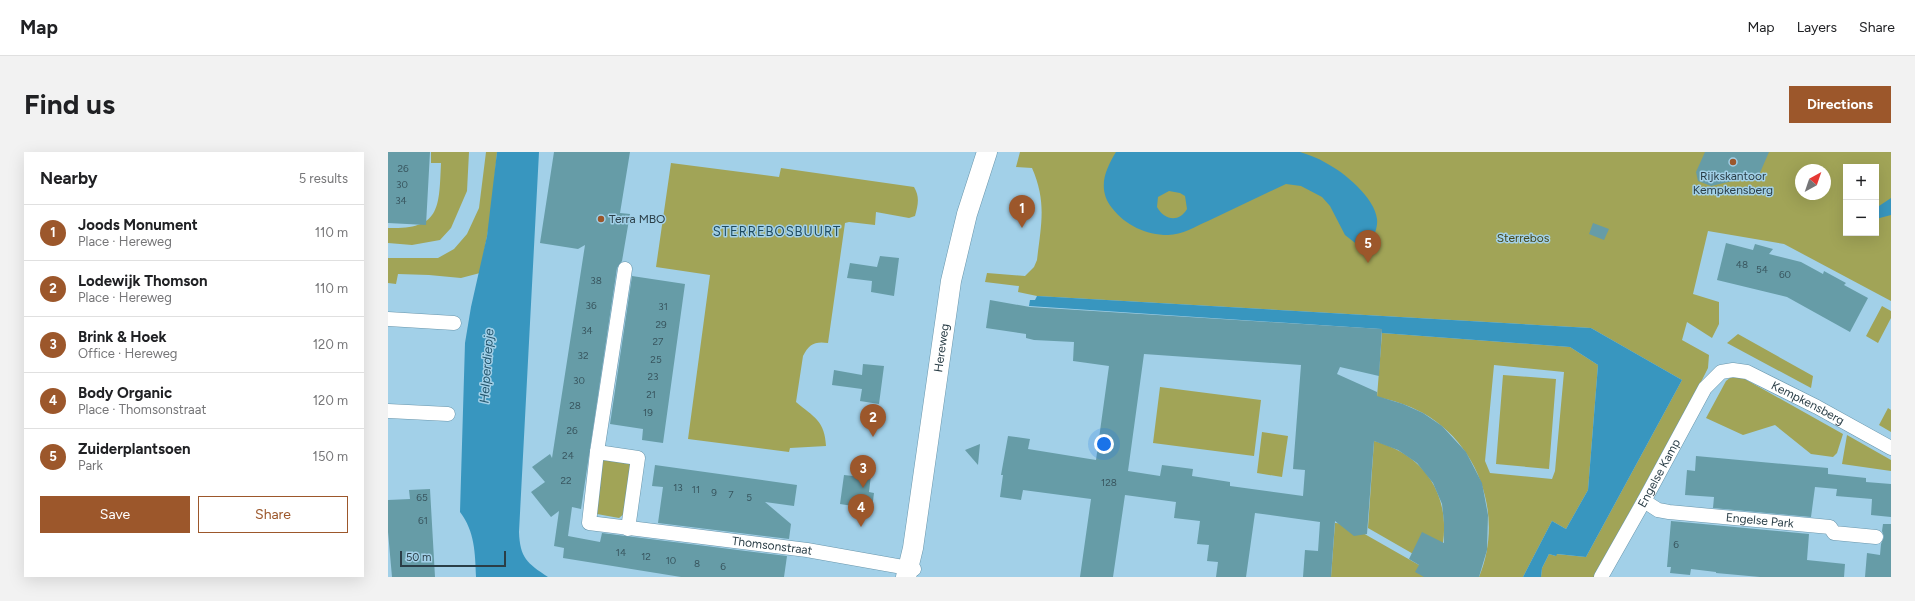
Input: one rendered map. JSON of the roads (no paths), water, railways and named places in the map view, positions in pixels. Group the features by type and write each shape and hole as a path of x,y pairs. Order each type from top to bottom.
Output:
{"main road":[{"name":"Hereweg","path":"911,573 913,548 951,281 967,214 987,152"}],"street":[{"name":"Thomsonstraat","path":"625,269 596,452 589,523 807,550 911,573"},
{"path":"388,319 454,323"},
{"name":"Kempkensberg","path":"1721,372 1733,370 1747,372 1817,407 1891,448"},
{"name":"Engelse Kamp","path":"1601,577 1644,501 1704,388 1721,372"},
{"path":"388,411 448,414"},
{"path":"596,452 638,458 628,529"},
{"name":"Engelse Park","path":"1644,501 1658,510 1669,512 1830,528 1834,533 1876,537"}],"water":[{"name":"Helperdiepje","path":"497,152 539,152 519,532 521,548 526,559 535,568 548,577 476,577 473,543 469,527 460,512 465,343 471,307 487,236"},
{"path":"1116,152 1300,152 1317,158 1333,167 1358,186 1365,194 1375,211 1377,219 1376,231 1371,243 1359,246 1345,235 1330,206 1322,197 1301,186 1286,184 1184,232 1173,235 1160,235 1144,231 1123,219 1107,201 1104,180","holes":["1169,191 1180,193 1185,196 1187,209 1176,218 1167,217 1157,207 1158,197"]},
{"path":"1891,198 1891,215 1879,218 1879,206"},
{"path":"1037,296 1591,328 1682,380 1586,557 1557,554 1556,556 1549,554 1542,568 1541,577 1523,577 1552,521 1566,529 1588,490 1598,365 1570,347 1382,333 1381,329 1029,306 1030,300 1035,300"}],"place":[{"name":"Rijkskantoor Kempkensberg","path":"1733,162"},
{"name":"Terra MBO","path":"601,219"},
{"name":"Joods Monument","path":"1022,228"},
{"name":"Zuiderplantsoen","path":"1368,263"},
{"name":"Lodewijk Thomson","path":"873,437"},
{"name":"Brink & Hoek","path":"863,488"},
{"name":"Body Organic","path":"861,527"}],"district":[{"name":"STERREBOSBUURT","path":"777,231"}],"park label":[{"name":"Sterrebos","path":"1523,238"}]}
